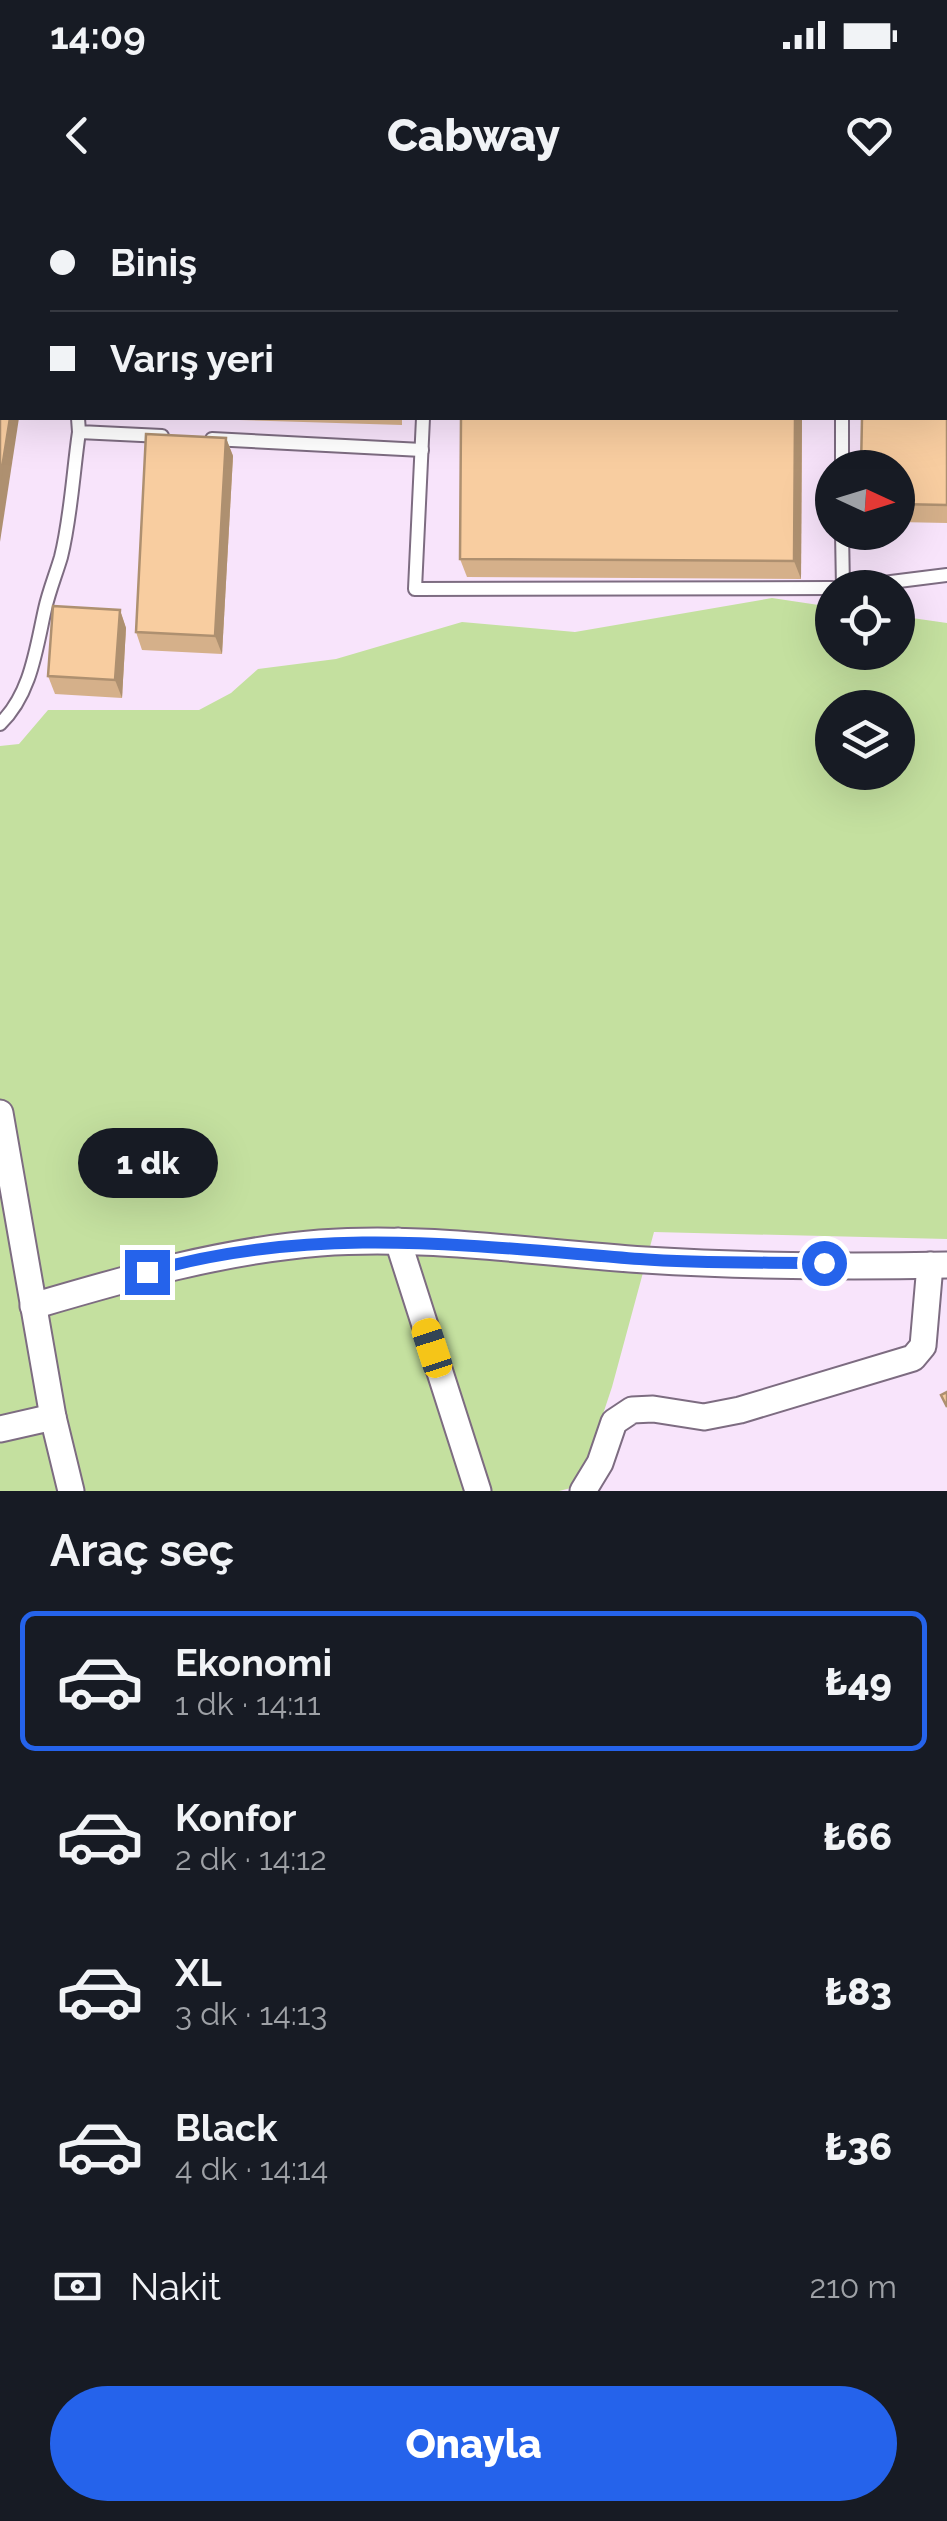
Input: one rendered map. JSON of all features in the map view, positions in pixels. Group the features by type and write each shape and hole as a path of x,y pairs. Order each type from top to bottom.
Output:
{"street":[{"path":"0,1113 33,1306 71,1491"},
{"path":"33,1306 174,1264 322,1243 398,1241 646,1260 939,1265 918,1356 740,1410 704,1416 632,1410 614,1422 600,1463 584,1491"},
{"path":"398,1241 478,1491"},
{"path":"0,1429 54,1417"}],"lane":[{"path":"423,420 415,589 815,588"},
{"path":"842,420 842,450"},
{"path":"0,724 22,695 34,661 62,554 79,425 174,437"},
{"path":"193,438 422,450"},
{"path":"915,579 947,575"}],"green space":[{"path":"772,598 815,604 815,670 915,670 915,618 947,623 947,1239 654,1232 612,1387 579,1486 559,1491 0,1491 0,746 19,744 48,710 199,710 231,693 258,669 336,659 462,622 575,632"}],"building":[{"path":"0,420 10,420 0,480"},
{"path":"461,420 795,420 794,561 460,559"},
{"path":"862,420 947,420 947,505 915,504 915,450 861,450"},
{"path":"146,434 226,438 215,636 136,632"},
{"path":"53,606 120,610 115,680 48,676"}],"route":[{"path":"147,1272 272,1248 374,1240 646,1260 824,1263"}]}
